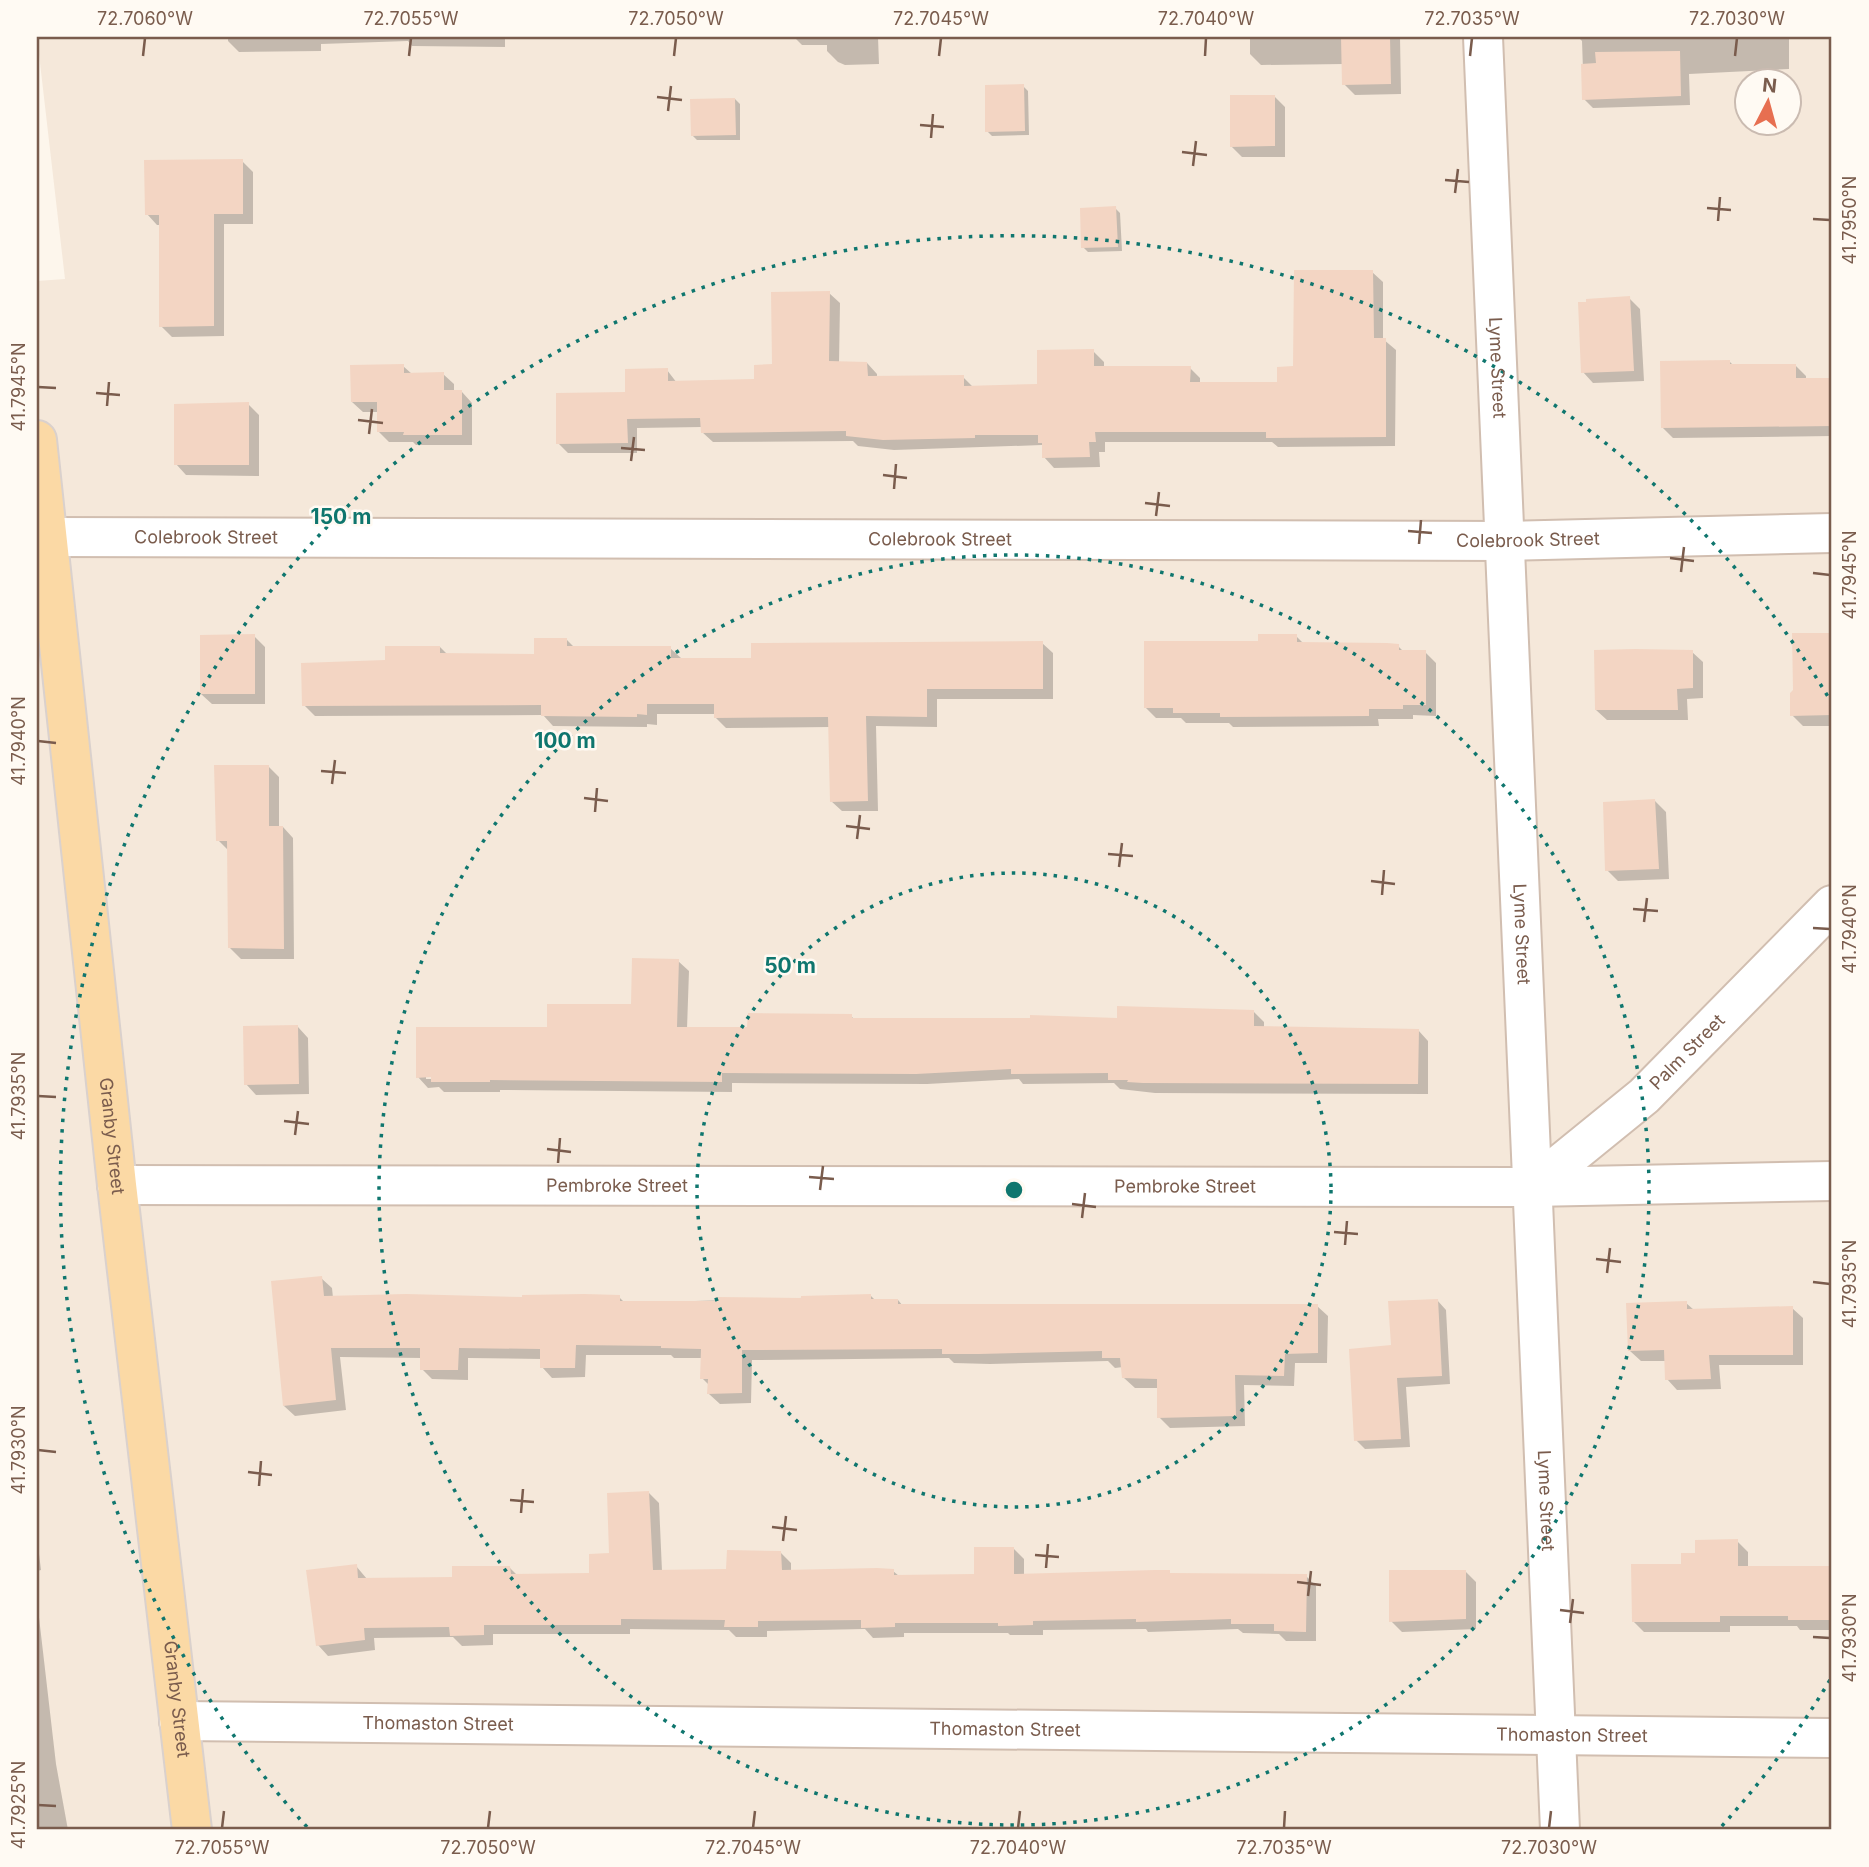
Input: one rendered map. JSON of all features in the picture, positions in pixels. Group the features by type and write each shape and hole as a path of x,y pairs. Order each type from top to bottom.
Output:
{"main road":[{"name":"Granby Street","path":"37,440 117,1185 192,1830"}],"street":[{"name":"Lyme Street","path":"1483,37 1560,1830"},
{"name":"Colebrook Street","path":"48,537 1505,541 1832,533"},
{"name":"Palm Street","path":"1532,1187 1644,1096 1832,905"},
{"name":"Pembroke Street","path":"117,1185 1532,1187 1832,1181"},
{"name":"Thomaston Street","path":"178,1721 1832,1738"}],"shaded area":[{"path":"37,37 1832,37 1832,1830 37,1830 37,281 65,279"}],"building":[{"path":"1341,37 1390,37 1391,84 1342,85"},
{"path":"1680,51 1681,96 1582,100 1581,64 1596,63 1595,52"},
{"path":"1024,84 1025,131 985,132 985,85"},
{"path":"1230,95 1275,95 1275,146 1230,147"},
{"path":"735,98 736,135 691,136 690,99"},
{"path":"243,159 243,214 214,214 214,326 159,327 159,215 145,215 144,160"},
{"path":"1116,206 1118,247 1081,248 1080,208"},
{"path":"1294,270 1373,270 1374,338 1386,338 1386,437 1266,438 1266,432 1095,432 1096,442 1089,442 1090,457 1042,458 1042,443 1038,443 1038,435 883,440 846,436 846,431 701,433 700,418 627,419 628,443 556,444 556,393 625,392 625,369 668,368 668,381 754,379 754,365 772,364 771,292 830,291 829,361 867,362 868,376 964,375 964,386 1037,384 1037,350 1094,349 1094,366 1191,366 1190,382 1277,382 1277,367 1293,366"},
{"path":"1630,296 1634,371 1581,373 1578,302"},
{"path":"1730,360 1730,364 1796,364 1796,378 1832,378 1832,426 1661,428 1660,361"},
{"path":"404,364 404,373 444,372 444,390 462,390 462,435 377,432 377,402 351,402 350,365"},
{"path":"249,402 249,465 174,465 174,404"},
{"path":"1792,633 1832,633 1832,715 1790,716 1790,693 1793,690"},
{"path":"255,634 255,694 200,694 200,635"},
{"path":"1258,634 1297,634 1297,642 1387,643 1399,644 1399,650 1426,650 1426,705 1403,705 1403,709 1369,709 1369,716 1220,717 1220,713 1173,713 1173,708 1144,708 1144,641 1258,641"},
{"path":"534,638 567,638 567,646 671,646 671,658 751,658 751,643 1043,641 1043,689 927,689 927,717 866,716 868,801 830,802 828,717 714,718 714,704 647,704 647,715 637,714 637,717 541,716 541,705 302,706 301,663 385,660 385,646 440,646 440,653 534,654"},
{"path":"1594,650 1693,650 1693,688 1677,689 1678,710 1595,710"},
{"path":"214,765 269,765 269,826 283,826 284,949 228,948 227,841 216,841"},
{"path":"1655,799 1659,869 1605,871 1603,802"},
{"path":"632,958 679,959 677,1027 747,1027 748,1013 852,1014 852,1018 1030,1018 1030,1015 1117,1018 1117,1006 1254,1010 1254,1026 1419,1029 1418,1084 1143,1083 1108,1080 1108,1073 1011,1074 1011,1069 916,1074 722,1073 722,1082 431,1082 431,1077 416,1078 416,1027 547,1027 547,1004 631,1004"},
{"path":"298,1025 299,1084 244,1085 243,1026"},
{"path":"322,1276 324,1296 406,1294 522,1297 584,1294 620,1295 620,1301 716,1301 715,1297 801,1298 871,1294 871,1299 898,1299 898,1304 1318,1304 1318,1353 1285,1354 1284,1376 1235,1375 1236,1416 1157,1418 1157,1379 1122,1378 1120,1358 1102,1358 1102,1351 942,1354 942,1349 742,1350 742,1393 707,1394 708,1379 700,1379 701,1349 576,1345 575,1368 540,1368 540,1349 459,1348 458,1370 420,1370 420,1348 331,1348 336,1400 283,1406 271,1281"},
{"path":"1438,1299 1442,1376 1397,1378 1401,1439 1354,1441 1349,1349 1391,1345 1388,1301"},
{"path":"1687,1301 1687,1309 1793,1306 1793,1355 1709,1355 1711,1379 1665,1380 1664,1350 1628,1351 1626,1303"},
{"path":"649,1491 653,1570 726,1569 727,1550 781,1551 782,1570 877,1568 894,1569 894,1575 974,1574 974,1547 1014,1547 1014,1574 1170,1570 1170,1573 1307,1574 1306,1632 1274,1631 1274,1624 1231,1624 1231,1619 1033,1621 1033,1625 998,1626 998,1623 895,1623 895,1627 861,1628 861,1620 758,1621 758,1627 724,1627 725,1620 621,1619 621,1625 484,1625 484,1635 450,1636 449,1627 364,1628 365,1640 316,1646 306,1570 357,1564 358,1578 452,1577 452,1566 510,1566 511,1574 589,1573 589,1554 609,1553 607,1493"},
{"path":"1738,1539 1738,1566 1832,1566 1832,1620 1788,1620 1788,1616 1720,1616 1720,1622 1632,1622 1631,1564 1681,1564 1681,1553 1695,1553 1695,1540"},
{"path":"1389,1570 1466,1570 1466,1619 1389,1622"}]}
